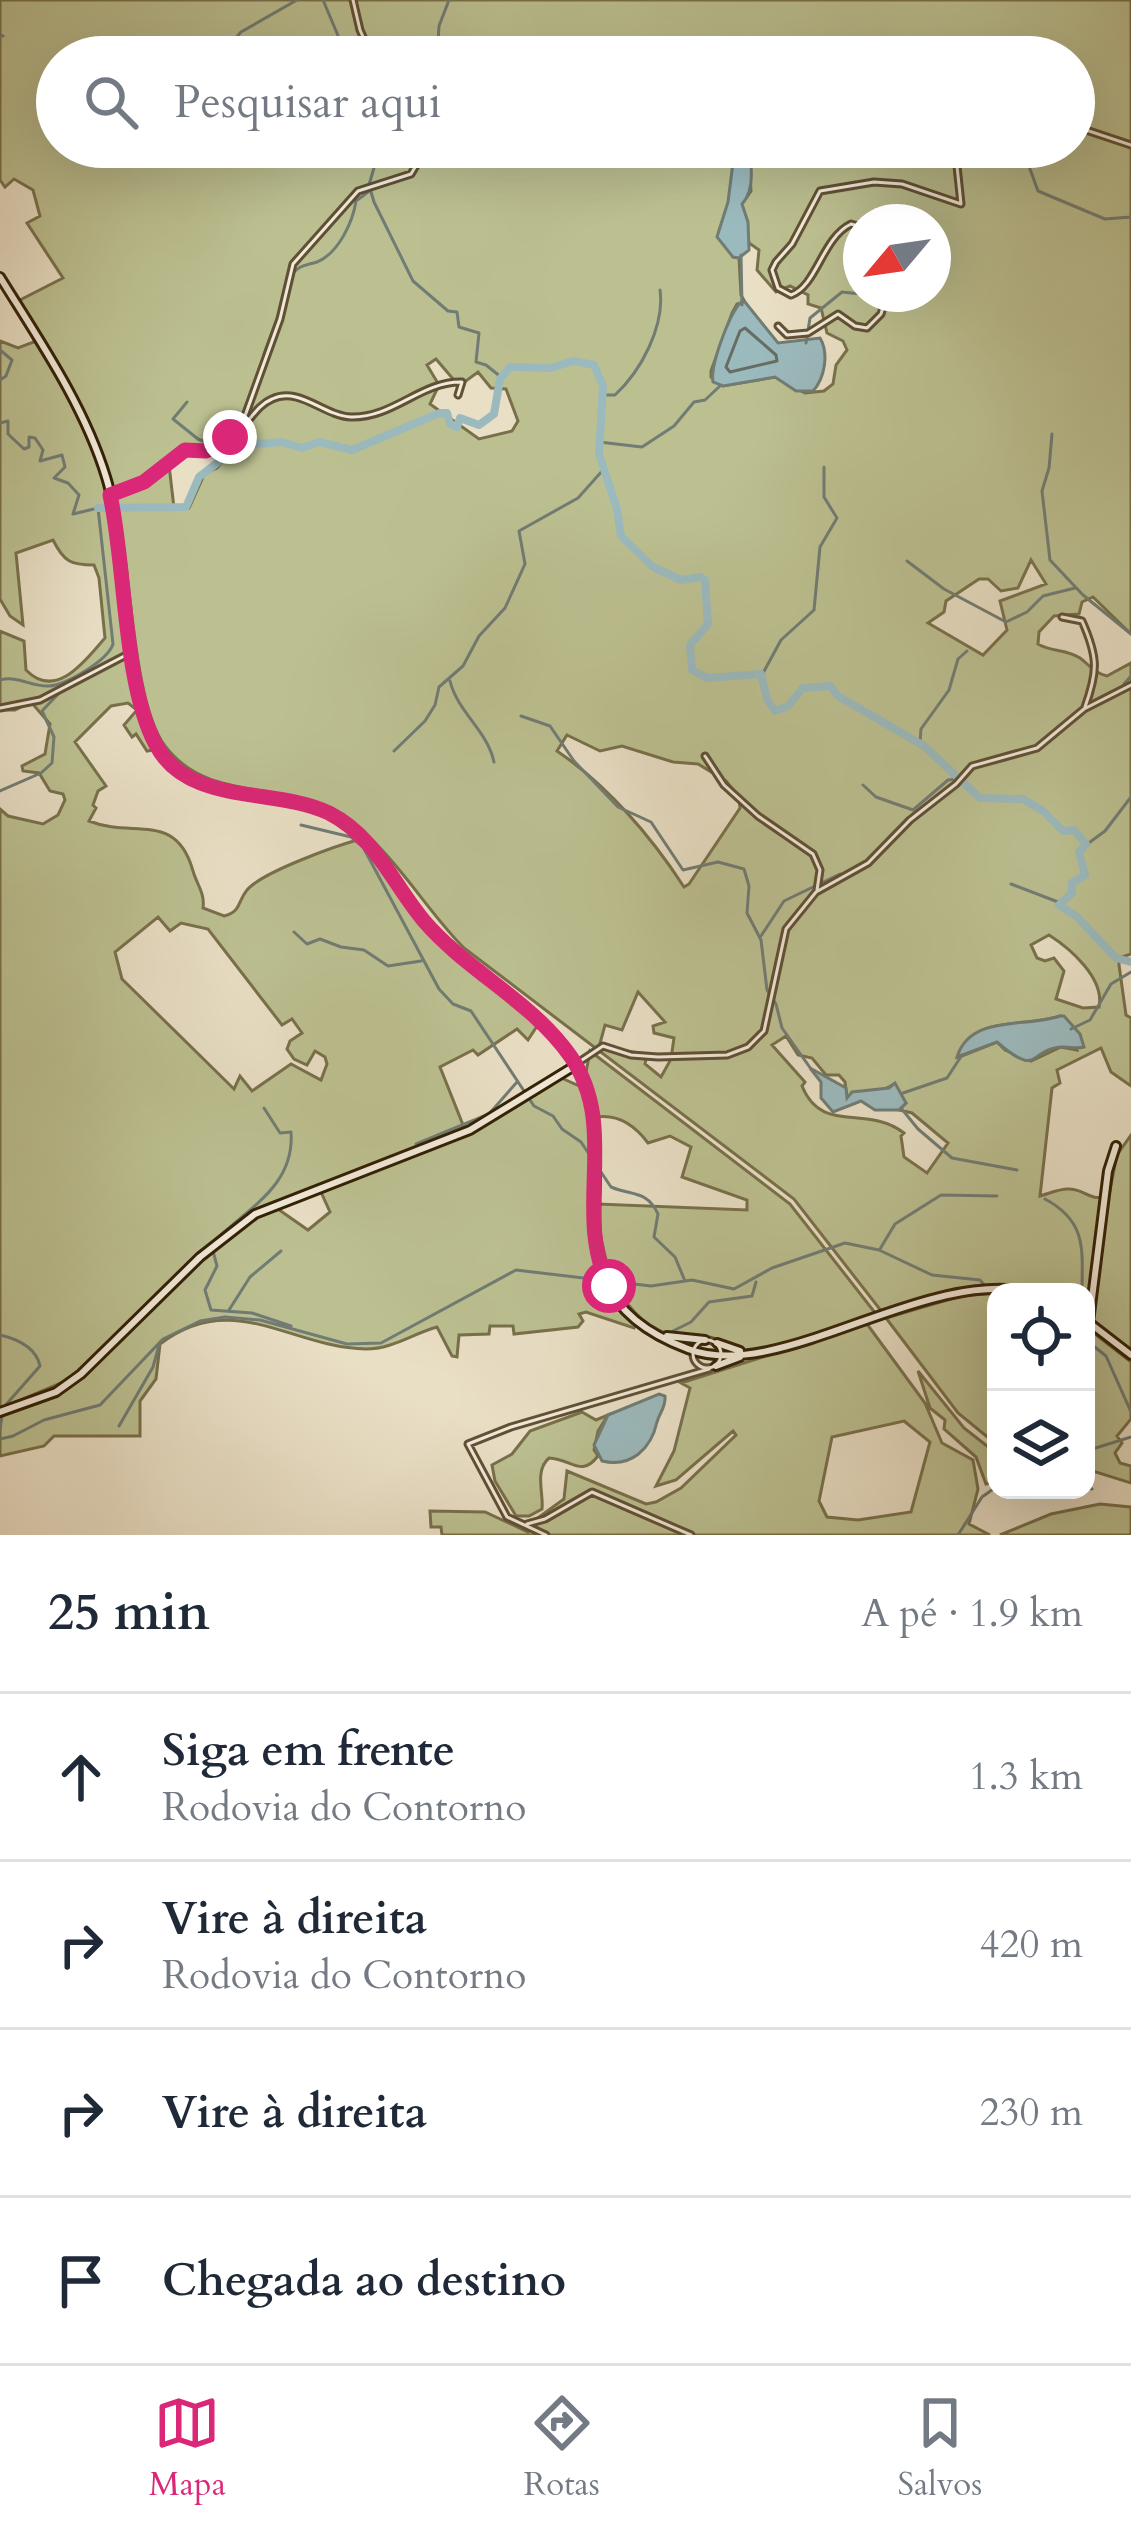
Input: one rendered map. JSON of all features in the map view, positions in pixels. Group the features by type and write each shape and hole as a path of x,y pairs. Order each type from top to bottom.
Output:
{"main road":[{"path":"0,277 94,444 110,495 144,717 165,759 180,772 224,790 326,812 356,830 424,921 546,1025 576,1065 596,1119 592,1220 603,1274 623,1307 693,1356 749,1353"},
{"path":"0,1412 56,1392 81,1374 200,1257 255,1214 470,1130 576,1065"},
{"path":"1093,1283 1108,1171 1116,1146"},
{"path":"712,1367 938,1297 987,1287"},
{"path":"1095,1327 1131,1355"},
{"path":"657,1335 705,1340"},
{"path":"717,1343 749,1353"}],"street":[{"path":"353,0 362,36"},
{"path":"1095,133 1131,145"},
{"path":"240,429 280,319 292,264 358,191 389,184 417,168"},
{"path":"843,229 803,290 791,295 778,287 773,278 776,262 820,191 874,182 902,184 961,204 957,168"},
{"path":"778,326 787,335 801,336 838,314 867,328 882,312"},
{"path":"110,495 144,482 185,450 206,451 240,429 263,405 282,396 352,417 387,412 442,384 462,382 458,395"},
{"path":"1062,617 1082,621 1092,647 1096,679 1084,709"},
{"path":"0,708 40,700 133,652"},
{"path":"576,1065 603,1046 658,1057 727,1055 748,1047 761,1036 767,1022 786,929 816,892 868,863 978,762 1041,746 1084,709 1131,685"},
{"path":"704,756 724,785 818,859 816,892"},
{"path":"546,1535 507,1516 468,1444 712,1367 722,1356 717,1343 705,1340 686,1375"},
{"path":"693,1356 700,1367 712,1367"},
{"path":"525,1525 592,1492 692,1535"}],"green space":[{"path":"0,0 1131,0 1131,634 1093,597 1082,602 1079,614 1054,616 1039,632 1038,644 1075,655 1107,676 1131,663 1131,954 1119,958 1119,965 1126,1015 1131,1018 1131,1086 1111,1072 1101,1048 1057,1070 1060,1083 1052,1088 1040,1196 1066,1189 1098,1198 1109,1195 1117,1155 1131,1135 1131,1352 1095,1323 1095,1283 987,1283 882,1312 794,1199 464,948 360,829 315,803 215,781 180,762 154,726 146,698 122,532 100,451 63,374 18,301 63,278 27,223 40,216 33,190 14,179 5,187 0,180","holes":["36,36 1095,36 1095,168 749,168 751,191 742,204 749,243 759,250 757,270 776,292 790,286 808,295 808,304 821,308 827,333 843,341 847,350 836,365 833,384 824,391 805,393 775,377 723,386 711,377 732,313 737,304 745,302 739,258 733,257 719,231 729,202 733,168 36,168","436,359 459,386 478,372 491,388 506,389 518,421 512,431 479,439 430,404 439,385 427,365","230,438 233,449 217,468 205,473 189,508 174,508 169,465 185,452 210,451","1031,560 1046,584 1000,601 1007,630 983,655 928,623 944,612 946,601 979,579 988,579 1001,591 1018,588","567,735 600,751 622,746 673,762 698,764 726,781 739,797 740,808 689,884 684,887 627,813 557,751","1049,935 1092,976 1099,1007 1083,1008 1056,999 1064,971 1054,958 1037,958 1031,945","638,992 665,1022 653,1026 654,1033 674,1038 671,1059 661,1077 645,1064 647,1054 599,1047 605,1025 622,1030","1060,1016 1072,1030 1077,1050 1061,1047 1031,1061 997,1042 959,1057 965,1043 987,1028","786,1036 798,1055 812,1058 826,1075 839,1075 847,1100 894,1084 906,1103 899,1110 912,1113 948,1143 927,1173 904,1157 904,1133 875,1120 821,1110 802,1086 805,1082 772,1045"]},
{"path":"0,341 18,348 36,341 74,409 103,480 116,530 135,669 159,749 147,751 136,734 132,737 124,725 137,710 128,703 111,706 75,742 106,786 98,791 89,821 151,830 176,840 202,893 203,908 224,916 237,909 247,890 268,875 361,839 447,950 539,1023 528,1040 517,1029 478,1055 473,1050 440,1067 465,1130 249,1214 195,1258 68,1380 0,1409 0,809 8,816 43,824 58,815 65,800 63,794 50,791 39,773 23,771 22,766 45,754 50,724 31,702 15,710 0,710 0,631 24,641 26,670 49,681 71,673 105,638 94,565 69,561 53,540 16,553 23,625 10,616 0,599","holes":["158,917 170,931 181,923 208,929 282,1025 292,1019 302,1033 287,1049 294,1059 307,1065 315,1051 325,1057 321,1080 291,1064 252,1091 240,1076 234,1089 122,979 115,952"]},
{"path":"590,1051 790,1204 876,1314 756,1350 678,1337 640,1318 608,1265 598,1204 747,1210 747,1200 682,1177 691,1147 670,1136 648,1143 626,1123 597,1117 585,1078"},
{"path":"557,1076 579,1086 587,1104 593,1143 592,1242 604,1276 636,1324 634,1328 586,1312 579,1314 583,1321 578,1327 514,1334 513,1326 490,1326 489,1334 459,1335 457,1357 452,1356 437,1327 366,1349 262,1325 212,1321 187,1328 160,1344 156,1379 140,1401 140,1436 54,1436 44,1446 0,1456 0,1415 60,1392 248,1218 275,1207 308,1230 330,1212 321,1192 466,1134"},
{"path":"987,1294 987,1437 958,1413 886,1318 961,1296"},
{"path":"867,1324 925,1403 942,1443 973,1460 978,1489 969,1524 990,1535 442,1535 441,1527 431,1527 430,1511 485,1512 528,1532 535,1520 564,1499 567,1471 646,1504 681,1488 736,1435 733,1431 676,1480 656,1486 674,1451 690,1388 681,1383","holes":["904,1421 930,1442 911,1512 858,1520 827,1517 819,1501 832,1437"]},
{"path":"1095,1334 1131,1362 1131,1419 1117,1436 1122,1443 1115,1453 1120,1463 1131,1466 1131,1483 1095,1472"},
{"path":"918,1371 964,1428 987,1446 987,1484 976,1457 944,1429 945,1420 930,1408"},
{"path":"582,1412 596,1420 608,1415 598,1431 594,1450 598,1456 581,1467 549,1458 541,1476 542,1509 516,1516 495,1481 492,1465 512,1454 530,1431"},
{"path":"1100,1504 1131,1507 1131,1535 1000,1535 1051,1514"}],"water":[{"path":"732,168 751,168 751,185 742,204 749,250 739,258 717,237"},
{"path":"741,302 778,343 820,338 824,365 813,391 796,391 775,377 723,386 713,382 721,340"},
{"path":"1064,1016 1080,1034 1084,1047 1052,1049 1028,1061 997,1042 957,1057 964,1043 986,1028"},
{"path":"810,1068 846,1088 847,1098 852,1092 889,1088 895,1083 906,1103 899,1110 875,1110 861,1101 833,1112 821,1098 821,1082"},
{"path":"659,1394 665,1396 665,1404 645,1448 622,1462 602,1461 594,1445 608,1415"}],"waterway":[{"path":"237,36 297,0"},
{"path":"323,0 338,36"},
{"path":"438,36 449,0"},
{"path":"374,168 369,185 374,202 413,281 448,311 457,312 459,327 479,333 476,362 501,377"},
{"path":"1030,168 1038,191 1105,219 1131,217"},
{"path":"290,276 332,251 348,227 356,201 368,192"},
{"path":"741,255 742,305"},
{"path":"603,395 615,395 642,361 659,318 660,290"},
{"path":"806,343 810,318 843,292"},
{"path":"264,354 281,308"},
{"path":"0,350 12,360 0,380"},
{"path":"98,508 186,507 199,477 239,446 282,442 302,448 319,442 352,450 440,413 447,413 450,424 457,427 460,418 479,425 494,414 500,379 510,367 551,368 573,361 594,365 603,386 599,454 621,536 653,567 681,580 705,580 708,624 690,645 692,670 707,678 761,674 775,711 788,706 803,688 830,686 838,696 924,746 980,798 1023,799 1063,831 1074,830 1086,844 1079,852 1085,875 1072,883 1072,893 1059,905 1116,958 1131,962"},
{"path":"599,442 642,447 720,386"},
{"path":"187,402 173,419 198,439 229,452"},
{"path":"0,423 8,421 8,434 24,449 29,447 29,437 35,438 43,450 40,461 62,455 65,467 54,478 68,483 79,495 73,514 98,508 113,644 95,664 57,685 0,680"},
{"path":"1052,434 1042,491 1050,560 1131,634"},
{"path":"762,675 781,640 814,610 820,547 837,518 824,497 824,467"},
{"path":"394,751 425,721 439,687 463,666 479,636 505,608 525,564 519,531 578,498 603,470"},
{"path":"907,561 944,589 1006,622 1027,612 1043,596 1075,588"},
{"path":"920,743 921,729 949,690 958,659 967,651"},
{"path":"1124,684 1131,676"},
{"path":"450,681 494,762"},
{"path":"0,791 52,763 54,737 42,711 61,691"},
{"path":"521,716 550,726 574,761 618,807 651,822 683,870 718,862 744,869 749,886 747,913 761,940 767,990 782,1028 811,1069"},
{"path":"863,785 876,797 913,810 948,780 957,779"},
{"path":"1086,845 1105,831 1131,797"},
{"path":"301,825 351,837 363,847 439,989 453,1004 471,1011 534,1106 553,1116 581,1142 611,1187 644,1197 654,1206 658,1214 654,1237 675,1257 685,1281"},
{"path":"761,936 784,901 840,874"},
{"path":"1011,884 1058,902"},
{"path":"294,932 307,944 320,939 364,950 388,966 421,961"},
{"path":"1071,1029 1090,1020 1111,984 1131,972"},
{"path":"903,1093 947,1078 962,1055"},
{"path":"416,1144 489,1114 517,1082"},
{"path":"213,1242 267,1194 285,1167 291,1132 280,1133 264,1108"},
{"path":"901,1108 952,1158 1017,1170"},
{"path":"880,1249 895,1224 941,1195 997,1196"},
{"path":"1045,1199 1076,1228 1082,1283"},
{"path":"0,1439 44,1420 100,1405 163,1339 200,1321 260,1320 347,1344 381,1343 516,1270 651,1286 692,1280 734,1289 772,1268 845,1243 879,1250 932,1275 980,1280 987,1288"},
{"path":"213,1251 217,1266 205,1290 211,1310 252,1313 291,1326"},
{"path":"229,1310 250,1277 281,1251"},
{"path":"673,1331 691,1322 709,1302 752,1296 756,1282"},
{"path":"0,1335 30,1349 40,1366 3,1408 0,1430"},
{"path":"119,1426 153,1367 160,1342"},
{"path":"1095,1347 1106,1356 1131,1412"},
{"path":"1095,1448 1131,1437"},
{"path":"958,1535 987,1493"}],"route":[{"path":"230,437 206,451 185,450 144,482 110,495 138,692 155,744 180,772 224,790 326,812 356,830 424,921 546,1025 576,1065 596,1119 592,1220 609,1286"}]}
